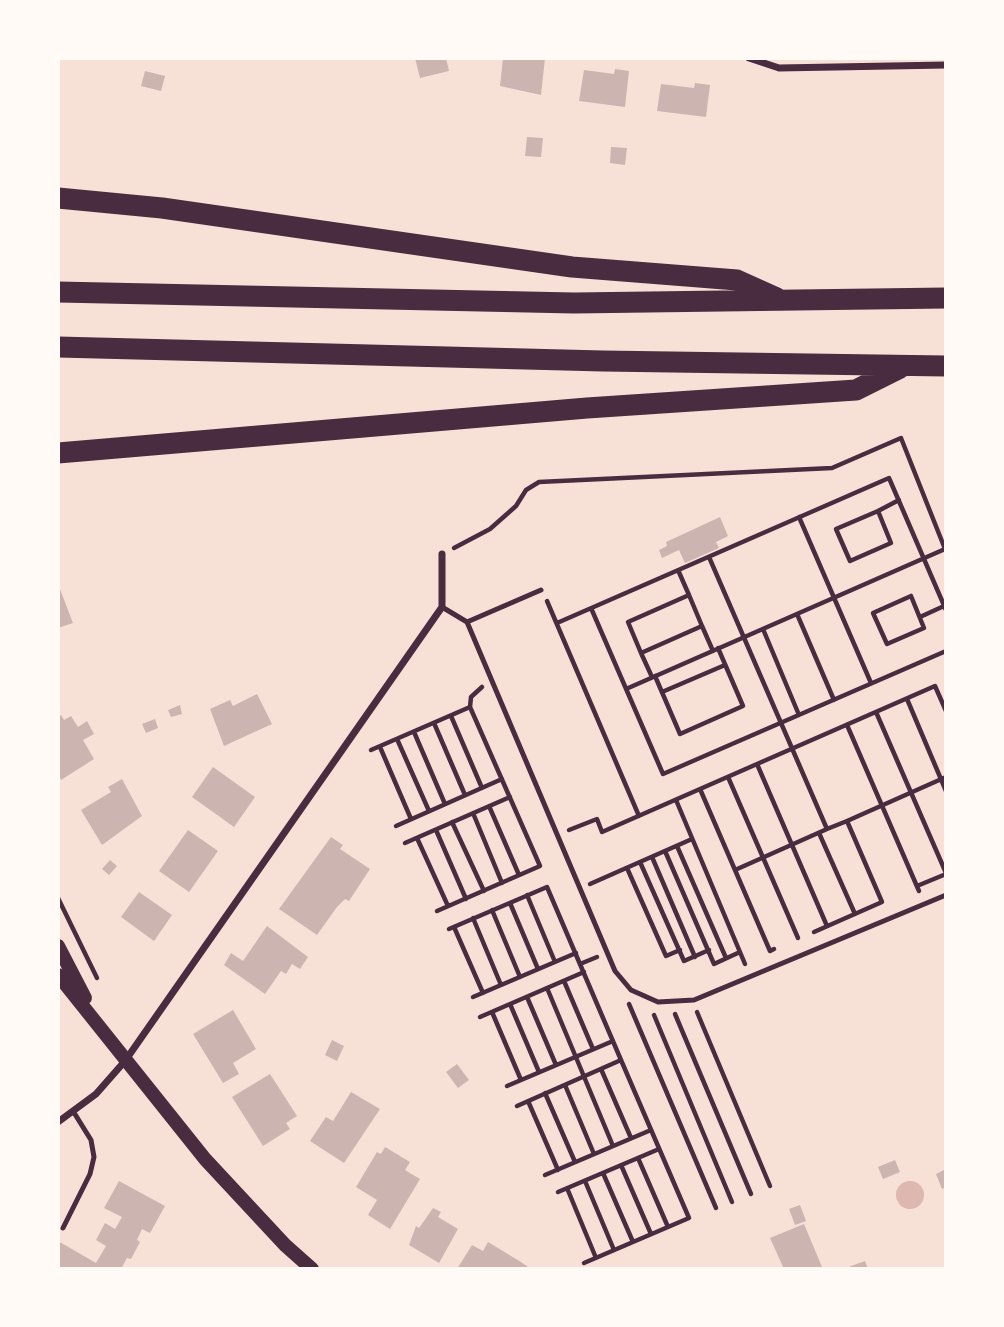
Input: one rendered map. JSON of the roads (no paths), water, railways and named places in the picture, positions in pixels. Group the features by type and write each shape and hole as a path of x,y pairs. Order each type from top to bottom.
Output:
{"highway":[{"path":"58,198 162,208 572,267 737,280 785,302"},
{"path":"58,292 561,303 946,298"},
{"path":"58,347 946,366"},
{"path":"58,453 587,408 856,390 902,367"}],"main road":[{"path":"58,946 99,1024"},
{"path":"58,975 205,1159 285,1245 312,1269"}],"street":[{"path":"749,58 779,68 946,65"},
{"path":"58,1122 96,1094 125,1061 442,607 442,554"}],"lane":[{"path":"467,622 541,590"},
{"path":"442,607 467,622 615,971 631,990 647,998 670,1003 692,1000 751,978 946,895"},
{"path":"63,1228 90,1174 94,1157 91,1139 73,1111"}]}
